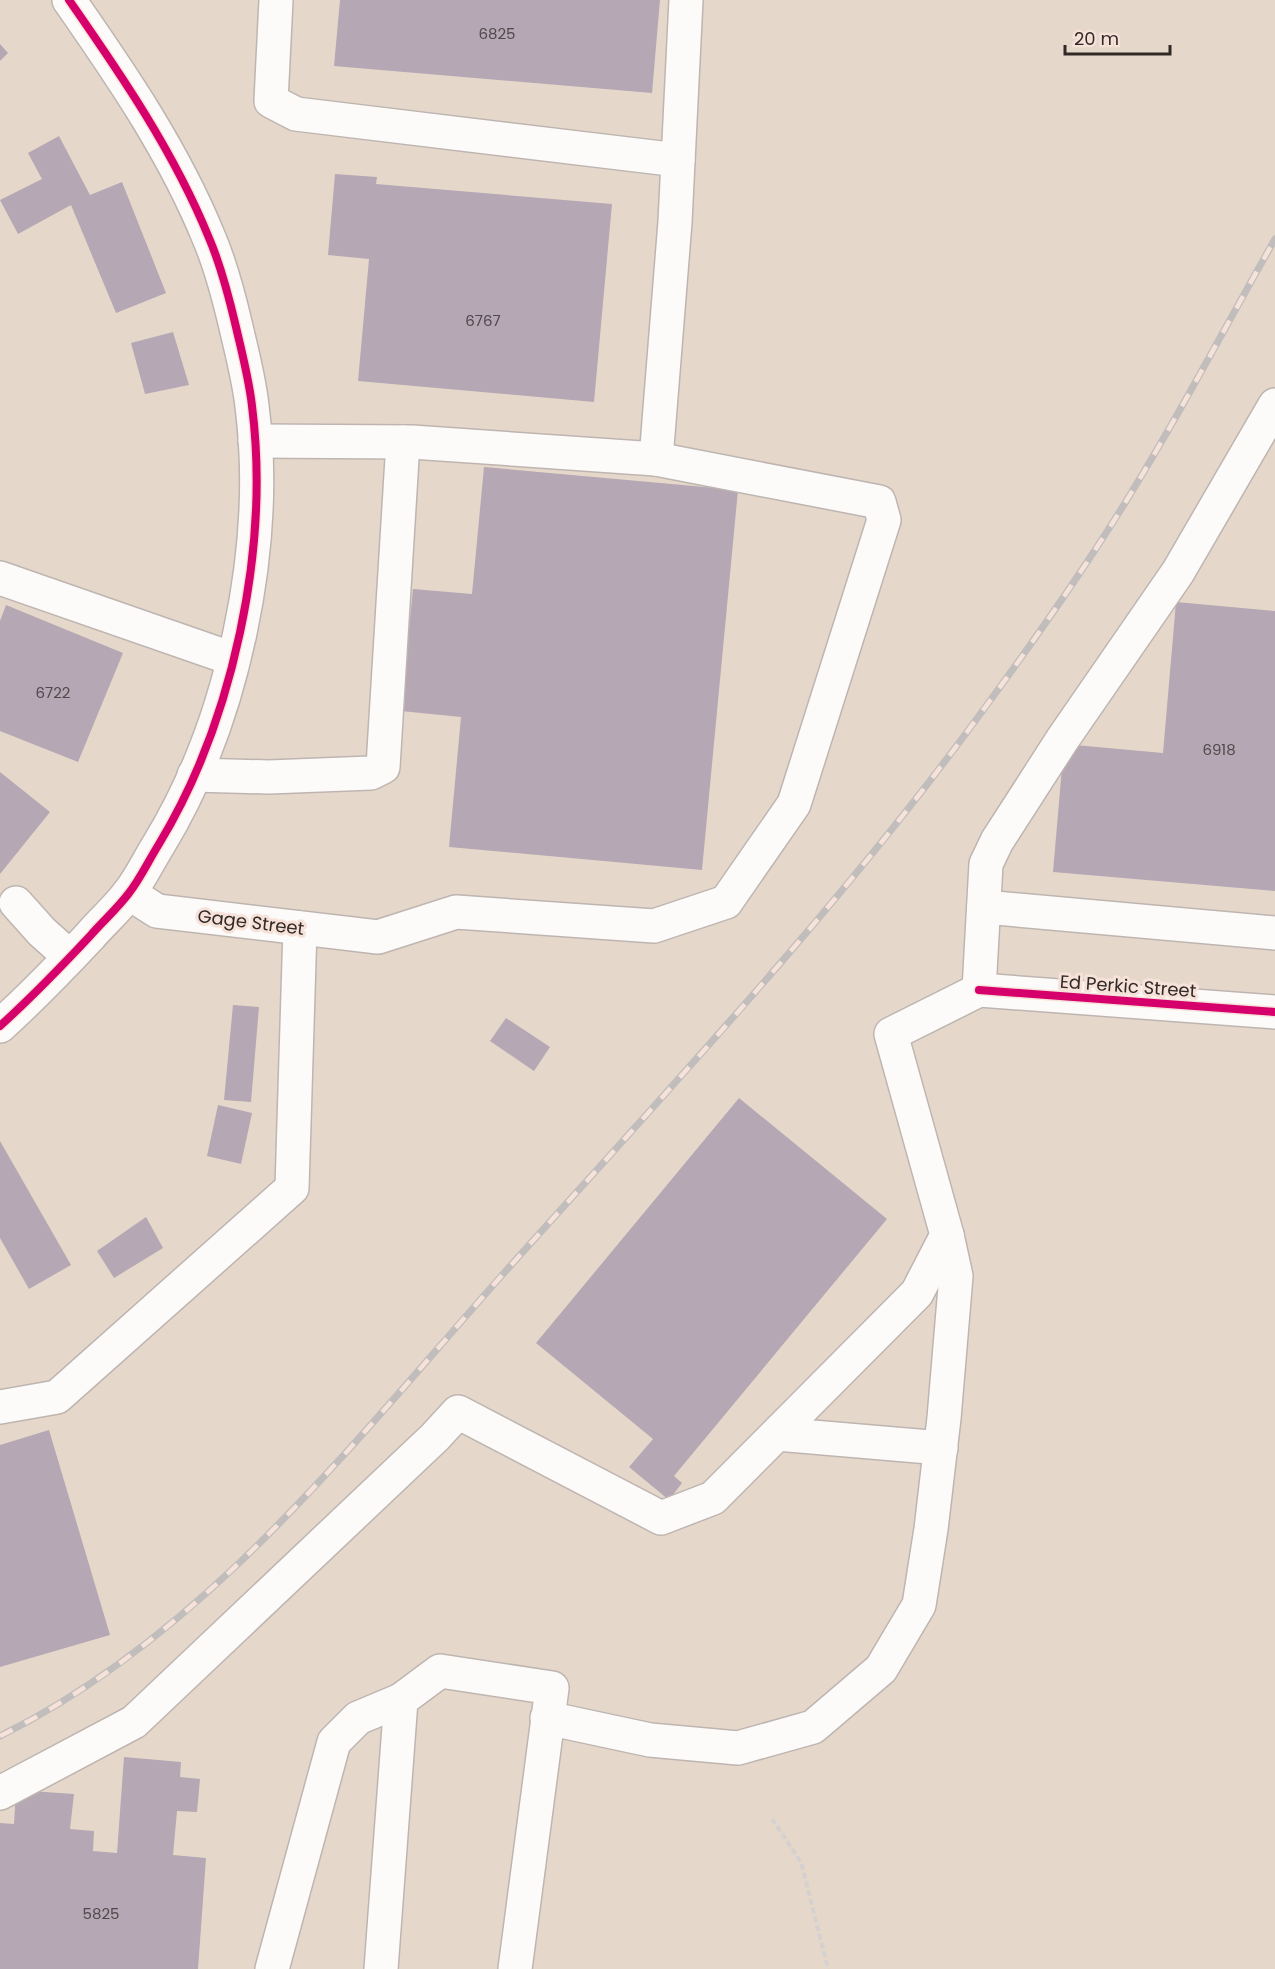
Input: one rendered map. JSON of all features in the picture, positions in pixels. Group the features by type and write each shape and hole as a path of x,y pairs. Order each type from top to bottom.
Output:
{"street":[{"path":"0,1026 38,992 129,893 177,813 210,738 233,659 250,574 255,523 255,441 252,405 229,300 210,240 176,165 136,98 69,0"},
{"path":"276,0 271,101 296,114 678,160"},
{"path":"255,441 403,442 656,459 675,222 686,0"},
{"path":"548,1718 650,1740 738,1748 813,1727 881,1669 919,1605 941,1448 956,1276 947,1235 891,1034 979,990 986,864 997,840 1062,740 1178,573 1275,405"},
{"path":"194,775 269,777 371,773 383,767 403,442"},
{"name":"Gage Street","path":"129,893 157,911 378,937 456,912 654,926 726,902 794,804 884,520 879,502 656,459"},
{"path":"0,578 233,659"},
{"path":"16,903 42,932 70,957"},
{"path":"984,907 1275,933"},
{"path":"0,1407 57,1398 292,1188 300,928"},
{"name":"Ed Perkic Street","path":"979,990 1275,1012"},
{"path":"0,1793 134,1722 435,1437 458,1412 661,1518 713,1498 916,1293 947,1235"},
{"path":"777,1434 941,1448"},
{"path":"272,1969 334,1742 358,1718 400,1700 440,1671 552,1688 515,1969"},
{"path":"381,1969 400,1700"}],"path":[{"path":"772,1819 801,1862 828,1969"}],"shaded area":[{"path":"0,0 1275,0 1275,1969 0,1969"}],"building":[{"path":"340,0 660,0 652,93 334,66"},
{"path":"0,44 8,53 0,61"},
{"path":"59,136 90,195 122,182 166,293 116,313 71,205 18,234 0,200 42,179 28,153"},
{"path":"335,174 377,177 376,184 612,204 594,402 358,381 369,259 328,255"},
{"path":"173,332 189,385 145,394 131,343"},
{"path":"484,467 738,490 702,870 449,847 461,717 401,711 413,589 472,594"},
{"path":"1176,602 1275,611 1275,891 1053,872 1064,744 1163,753"},
{"path":"6,605 123,653 78,762 0,731 0,621"},
{"path":"0,772 50,812 0,874"},
{"path":"233,1005 259,1007 251,1102 224,1100"},
{"path":"506,1018 550,1047 534,1071 490,1041"},
{"path":"739,1098 887,1219 674,1476 682,1483 669,1500 629,1467 653,1439 536,1343"},
{"path":"218,1105 252,1113 241,1164 207,1156"},
{"path":"0,1141 71,1265 29,1289 0,1238"},
{"path":"146,1217 163,1248 114,1278 97,1251"},
{"path":"49,1430 110,1635 0,1667 0,1445"},
{"path":"124,1757 181,1762 180,1777 200,1779 197,1812 177,1811 173,1855 206,1858 198,1969 0,1969 0,1823 14,1824 16,1790 74,1794 70,1829 94,1831 93,1851 117,1853"}],"railway":[{"path":"0,1736 74,1694 143,1646 208,1592 269,1534 385,1409 807,932 925,788 996,693 1067,591 1143,474 1275,239"}],"cycle path":[{"path":"0,1026 57,970 133,888 185,796 207,744 226,689 240,632 250,575 255,517 256,461 251,396 233,316 217,260 180,175 146,115 69,0"},
{"path":"979,990 1275,1012"}]}
